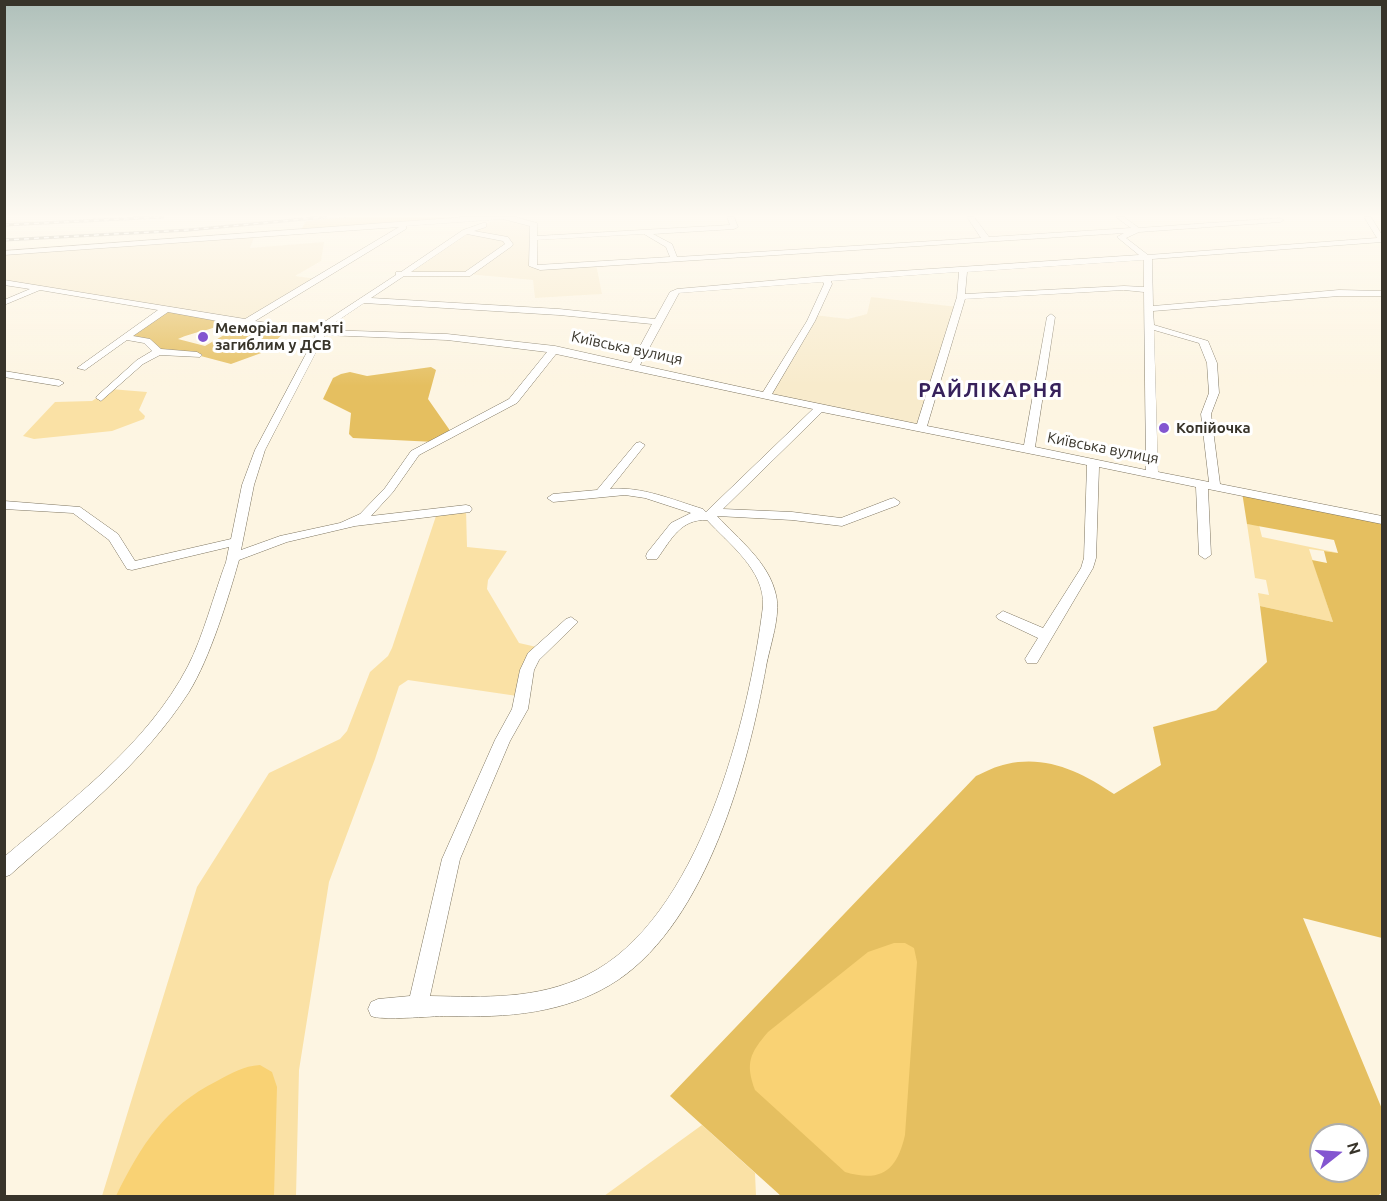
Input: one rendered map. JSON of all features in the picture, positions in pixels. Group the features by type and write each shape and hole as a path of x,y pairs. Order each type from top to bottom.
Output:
{"street":[{"path":"245,323 327,273"},
{"path":"4,868 124,763 172,705 197,663 234,557 248,485 260,450 317,333 399,274 469,273"},
{"path":"635,365 673,294 825,278 910,273"},
{"path":"921,428 961,297 963,273"},
{"path":"1148,273 1152,475"},
{"path":"766,395 811,321 828,284 825,278"},
{"name":"Київська вулиця","path":"4,282 317,333 447,337 555,350 635,365 820,408 1029,451 1383,520"},
{"path":"4,303 39,288"},
{"path":"961,297 1124,288 1149,290"},
{"path":"1149,309 1339,293 1383,294"},
{"path":"360,300 559,312 658,322"},
{"path":"82,368 166,309"},
{"path":"1029,451 1051,317"},
{"path":"1149,326 1203,341 1212,363 1214,393 1206,414 1209,486 1205,555"},
{"path":"125,337 148,342 158,352"},
{"path":"351,523 375,506 415,453 518,397 555,350"},
{"path":"101,398 140,362 158,352 197,356"},
{"path":"4,374 59,383"},
{"path":"712,514 820,408"},
{"path":"602,491 640,445"},
{"path":"1032,659 1082,578 1090,558 1093,463"},
{"path":"378,1009 418,1006 511,1007 545,1000 594,982 621,965 646,942 664,920 690,878 712,831 749,720 770,604 766,585 757,569 712,514 643,494 602,491 553,498"},
{"path":"652,556 682,518 692,514 792,516 842,522 894,502"},
{"path":"4,505 76,510 114,537 132,566 237,541"},
{"path":"234,557 284,539 351,523 466,509"},
{"path":"1003,616 1047,636"},
{"path":"418,1006 451,859 503,740 520,709 527,670 533,657 571,622"}],"shaded area":[{"path":"5,273 300,273 295,276 317,279 245,323 5,282"},
{"path":"598,273 602,294 535,298 533,280 467,274 399,274"},
{"path":"871,297 958,307 921,428 766,395 814,315 848,319 867,314"},
{"path":"166,309 230,320 178,339 205,346 245,323 288,329 264,352 231,364 197,355 158,352 149,342 125,337"},
{"path":"431,367 436,370 428,399 451,432 435,442 353,438 349,434 351,413 323,399 333,378 341,374 350,372 367,376"},
{"path":"110,389 147,392 139,410 145,416 144,419 112,431 34,439 23,436 55,402 92,401"},
{"path":"1242,492 1382,520 1382,938 1303,918 1382,1109 1382,1192 1378,1196 781,1196 670,1096 976,776 1003,765 1036,762 1076,772 1114,794 1161,765 1153,727 1216,710 1267,662 1260,606 1333,622 1312,560 1327,563 1324,551 1338,553 1334,540 1247,524"},
{"path":"466,509 467,547 507,551 488,580 487,589 519,643 541,648 524,697 408,680 399,686 375,759 329,882 299,1070 296,1196 102,1196 197,887 269,773 340,739 347,731 370,672 388,656 392,648 437,513"},
{"path":"1247,524 1259,525 1262,537 1339,553 1309,549 1333,622 1260,606 1258,593 1269,595 1266,580 1255,578"},
{"path":"894,943 905,943 914,948 917,962 905,1135 897,1157 886,1171 869,1176 858,1175 845,1172 755,1090 750,1065 753,1052 768,1032 868,952"},
{"path":"260,1065 272,1072 277,1087 274,1196 116,1196 145,1144 169,1115 199,1091 217,1081 243,1068"},
{"path":"702,1125 755,1173 756,1196 604,1196"}],"place":[{"name":"Меморіал пам'яті загиблим у ДСВ","path":"203,337"},
{"name":"Копійочка","path":"1164,428"}],"district":[{"name":"РАЙЛІКАРНЯ","path":"991,390"}]}
